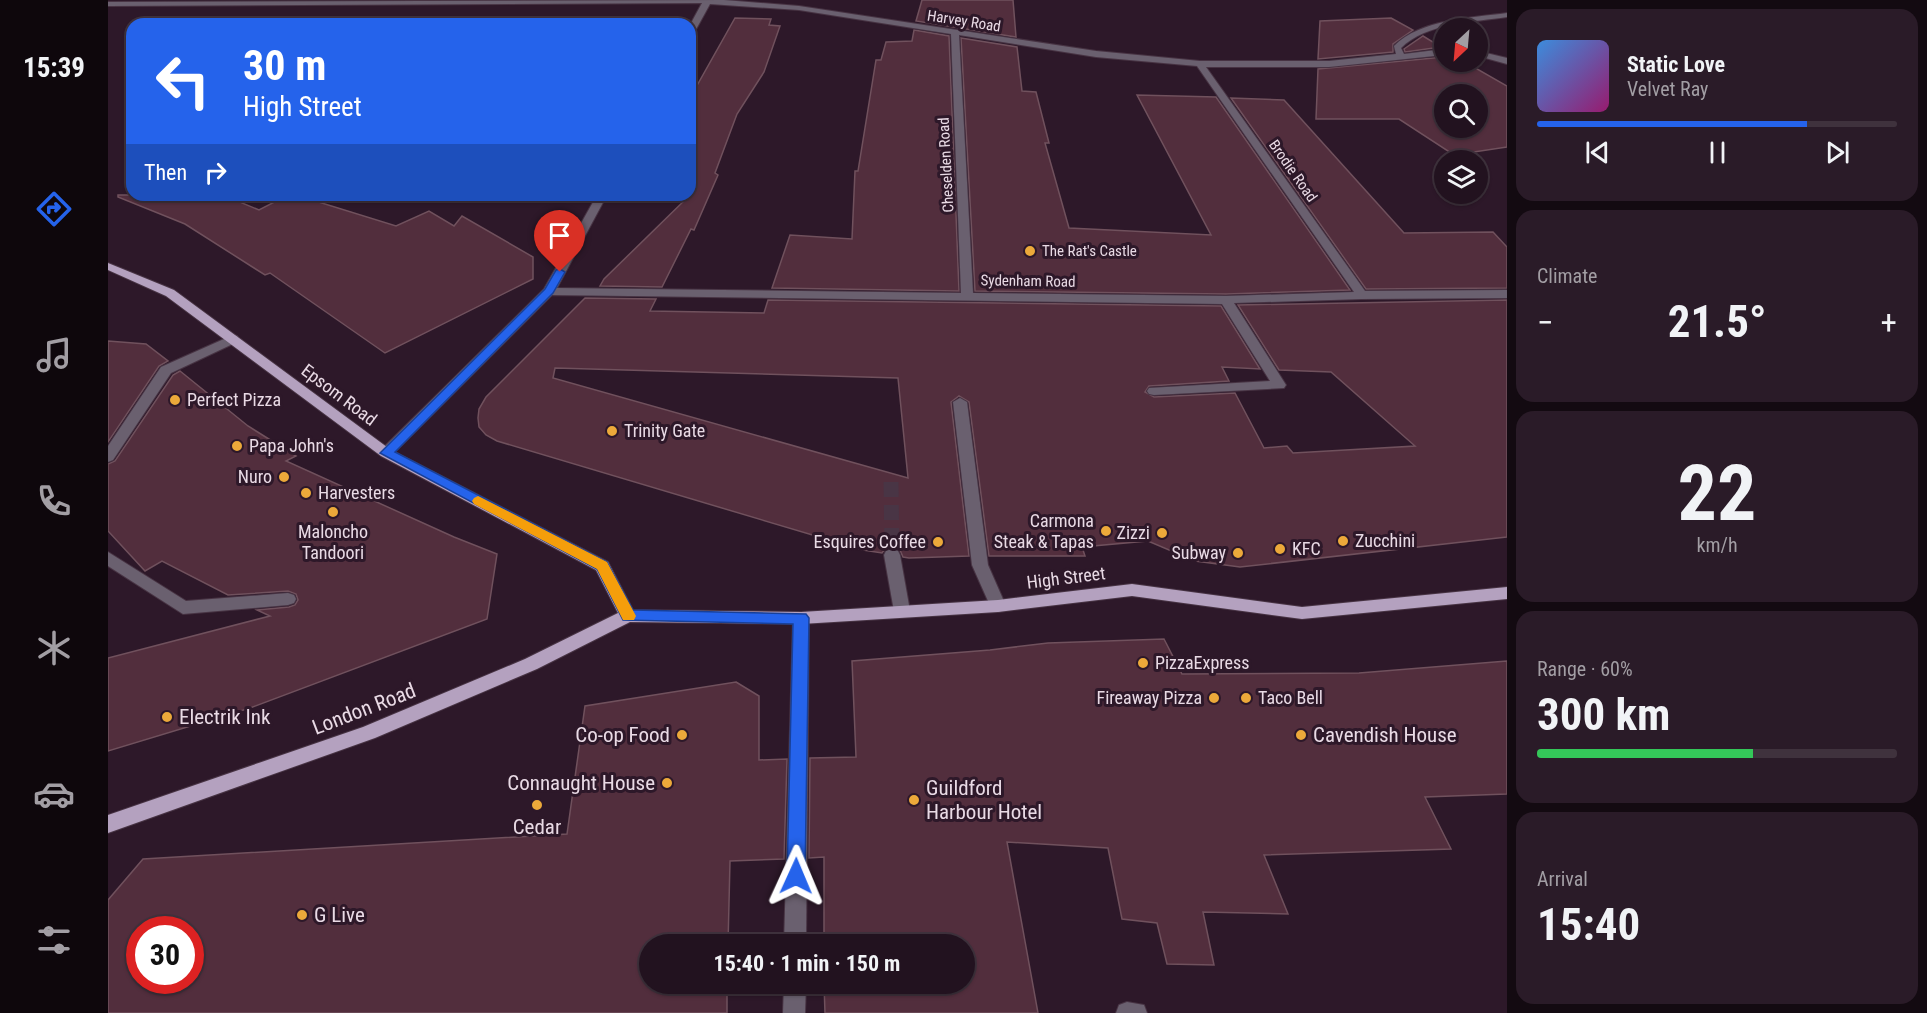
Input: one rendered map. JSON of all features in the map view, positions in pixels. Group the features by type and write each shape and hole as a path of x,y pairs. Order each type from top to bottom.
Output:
{"main road":[{"name":"Epsom Road","path":"108,266 170,292 386,453 602,566 628,616"},
{"name":"High Street","path":"628,616 801,618 998,606 1132,590 1302,613 1507,593"},
{"name":"London Road","path":"108,824 369,733 531,664 628,616"}],"street":[{"path":"696,22 707,1"},
{"name":"Harvey Road","path":"108,4 730,1 798,4 955,34 1096,54 1200,64 1329,64 1434,53"},
{"path":"1488,19 1507,15"},
{"path":"1401,55 1397,48 1401,42 1434,31"},
{"name":"Cheselden Road","path":"955,34 967,296"},
{"path":"1488,56 1507,61"},
{"name":"Brodie Road","path":"1200,64 1362,295"},
{"path":"386,453 549,291 599,201"},
{"name":"Sydenham Road","path":"549,291 1226,300 1362,295 1507,294"},
{"path":"1154,391 1279,385 1226,300"},
{"path":"108,457 166,370 233,339"},
{"path":"960,402 980,565 998,606"},
{"path":"892,555 902,611"},
{"path":"108,558 183,608 288,599"},
{"path":"795,934 801,618"},
{"path":"794,1013 795,994"},
{"path":"1127,1013 1136,1013"}],"building":[{"path":"922,0 1013,0 1016,37 916,21"},
{"path":"735,18 771,19 769,25 780,26 764,72 737,114 715,173 718,175 694,230 691,229 662,287 600,286 604,279 684,201 696,201 696,87"},
{"path":"1391,18 1413,30 1393,44 1393,52 1318,59 1320,21"},
{"path":"914,30 949,36 959,291 772,288 790,235 852,239 855,171 858,171 876,60 881,60 886,42 912,41"},
{"path":"1423,36 1434,43 1434,48 1405,52 1404,49"},
{"path":"961,38 1017,47 1022,91 1036,92 1049,143 1045,143 1069,228 1211,235 1137,95 1216,97 1350,290 1226,294 975,291"},
{"path":"1434,58 1434,72 1482,72 1507,86 1507,147 1487,150 1446,150 1399,119 1316,119 1318,69"},
{"path":"1231,98 1284,100 1404,233 1493,232 1507,247 1507,288 1366,289"},
{"path":"118,195 126,195 126,200"},
{"path":"128,201 237,201 259,210 276,201 315,201 396,226 429,211 454,226 462,216 533,257 533,279 385,353 270,273 265,275 185,224"},
{"path":"585,298 656,299 650,311 764,313 768,300 1221,306 1260,369 1222,367 1229,381 1149,386 1145,392 1154,397 1235,393 1264,448 1287,446 1293,453 1415,446 1331,372 1279,370 1238,305 1507,300 1507,537 1240,567 1195,561 1148,541 1082,547 1085,556 989,556 969,402 959,396 951,402 969,556 909,558 903,557 900,550 893,547 885,549 882,553 863,550 497,441 486,435 479,427 479,409 486,397","holes":["555,368 898,378 908,478 553,378"]},
{"path":"108,341 146,344 168,361 159,366 108,442"},
{"path":"180,371 248,426 296,456 286,461 497,554 487,619 250,708 108,751 108,658 270,616 257,610 289,607 295,605 298,600 296,594 288,591 228,595 162,561 145,571 108,531 108,464 115,461 173,375"},
{"path":"1164,639 1182,674 1359,673 1507,661 1507,794 1425,797 1451,849 1264,855 1288,914 1203,912 1214,965 1167,964 1157,923 1122,919 1108,848 1007,842 1038,1013 825,1013 824,994 975,994 975,934 824,934 824,857 809,858 810,758 856,757 852,661 1048,643"},
{"path":"736,682 759,696 759,760 787,759 784,859 730,861 728,934 639,934 639,994 727,994 727,1013 108,1013 108,900 143,859 567,834 585,706"}],"tunnel":[{"path":"891,482 892,555"}],"slow traffic":[{"path":"478,501 602,566 628,616"}],"place":[{"name":"The Rat's Castle","path":"1030,251"},
{"name":"Perfect Pizza","path":"175,400"},
{"name":"Trinity Gate","path":"612,431"},
{"name":"Papa John's","path":"237,446"},
{"name":"Nuro","path":"284,477"},
{"name":"Harvesters","path":"306,493"},
{"name":"Maloncho Tandoori","path":"333,512"},
{"name":"Carmona Steak & Tapas","path":"1106,531"},
{"name":"Zizzi","path":"1162,533"},
{"name":"Zucchini","path":"1343,541"},
{"name":"Esquires Coffee","path":"938,542"},
{"name":"KFC","path":"1280,549"},
{"name":"Subway","path":"1238,553"},
{"name":"PizzaExpress","path":"1143,663"},
{"name":"Fireaway Pizza","path":"1214,698"},
{"name":"Taco Bell","path":"1246,698"},
{"name":"Electrik Ink","path":"167,717"},
{"name":"Co-op Food","path":"682,735"},
{"name":"Cavendish House","path":"1301,735"},
{"name":"Connaught House","path":"667,783"},
{"name":"Guildford Harbour Hotel","path":"914,800"},
{"name":"Cedar","path":"537,805"},
{"name":"G Live","path":"302,915"}],"route":[{"path":"560,272 549,291 386,453 602,566 628,616 801,618 796,876"}]}
